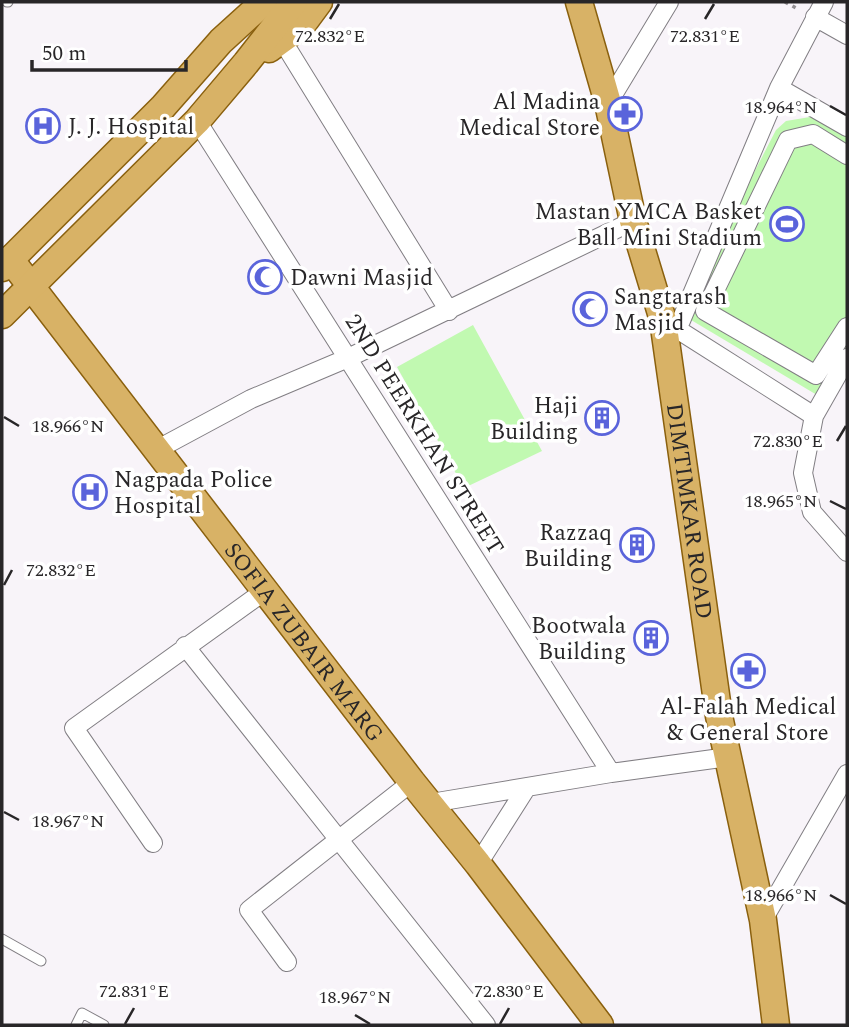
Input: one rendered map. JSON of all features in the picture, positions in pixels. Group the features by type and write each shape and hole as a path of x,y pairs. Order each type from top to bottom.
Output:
{"main road":[{"path":"220,41 243,2"},
{"path":"5,260 162,108 220,41 264,2"},
{"path":"2,315 197,121 294,2"},
{"path":"246,63 302,25 319,2"},
{"name":"DIMTIMKAR ROAD","path":"579,2 608,103 633,221 670,325 719,716 763,920 776,1025"},
{"name":"SOFIA ZUBAIR MARG","path":"5,260 31,285 600,1025"}],"street":[{"path":"608,103 669,2"},
{"path":"814,416 670,325 779,88 820,10 847,35"},
{"path":"282,40 449,311"},
{"path":"779,88 847,127"},
{"name":"2ND PEERKHAN STREET","path":"197,121 611,773"},
{"path":"847,158 813,134 788,140 705,311 816,375 847,327"},
{"path":"158,449 251,399 449,311 633,221"},
{"path":"847,358 814,416 803,473 812,512 847,552"},
{"path":"153,843 74,728 266,590"},
{"path":"186,646 486,1025"},
{"path":"431,803 728,757"},
{"path":"763,920 847,774"},
{"path":"287,962 249,910 412,782"},
{"path":"478,864 527,787"}],"lane":[{"path":"2,939 41,961"},
{"path":"76,1025 82,1013 104,1025"}],"green space":[{"name":"Mastan YMCA Basket Ball Mini Stadium","path":"816,116 847,135 847,357 822,398 681,314 776,130 786,121"},
{"path":"473,325 542,451 464,488 397,367"}],"place":[{"name":"Al Madina Medical Store","path":"625,114"},
{"name":"J. J. Hospital","path":"43,126"},
{"name":"Mastan YMCA Basket Ball Mini Stadium","path":"787,224"},
{"name":"Dawni Masjid","path":"265,277"},
{"name":"Sangtarash Masjid","path":"590,309"},
{"name":"Haji Building","path":"602,418"},
{"name":"Nagpada Police Hospital","path":"90,492"},
{"name":"Razzaq Building","path":"637,545"},
{"name":"Bootwala Building","path":"651,638"},
{"name":"Al-Falah Medical & General Store","path":"748,671"}]}
